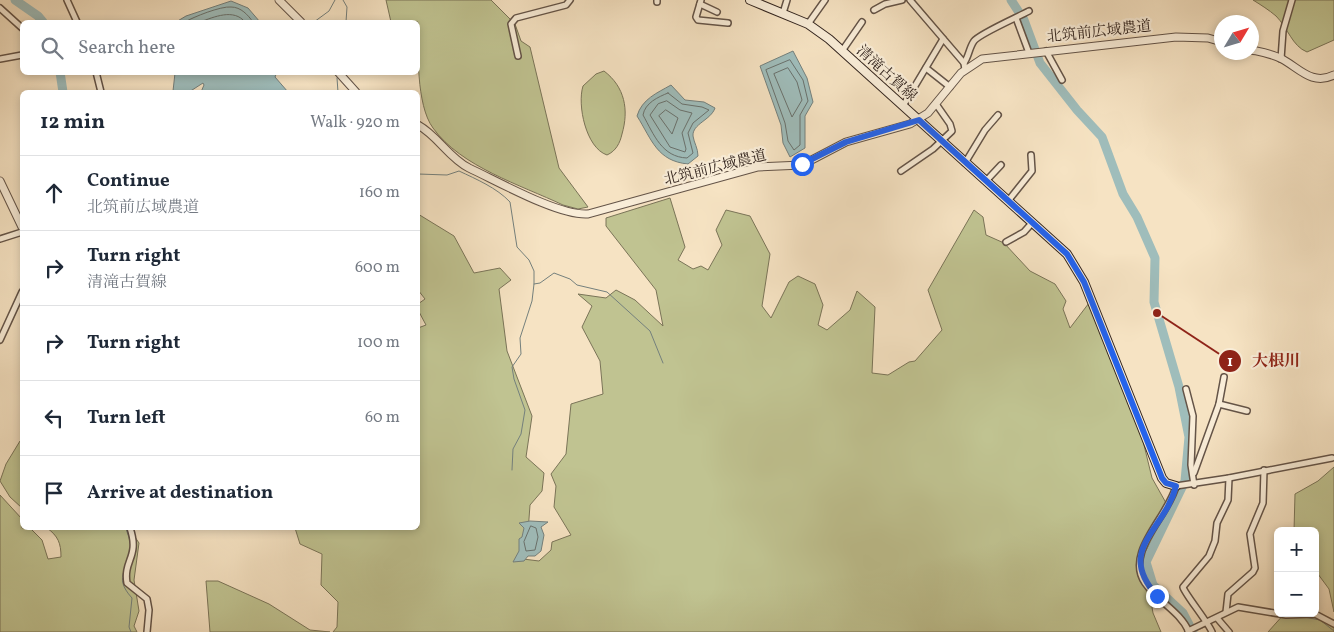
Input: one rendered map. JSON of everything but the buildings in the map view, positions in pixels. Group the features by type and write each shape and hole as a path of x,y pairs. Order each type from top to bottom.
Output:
{"main road":[{"name":"清滝古賀線","path":"750,0 808,24 842,51 1032,223 1058,244 1080,273 1162,478 1166,483 1176,486"}],"street":[{"path":"66,0 76,20"},
{"path":"279,0 299,20"},
{"path":"518,56 511,24 516,18 566,4 570,0"},
{"path":"783,13 787,0"},
{"path":"808,24 825,0"},
{"path":"874,10 885,4 902,0"},
{"path":"910,0 964,66 975,40 985,32 996,29 1029,11"},
{"path":"1281,58 1281,44 1292,0"},
{"path":"716,12 700,2 696,16 698,20 728,23"},
{"path":"0,8 20,26"},
{"path":"1016,18 1030,53"},
{"path":"842,51 862,22"},
{"name":"北筑前広域農道","path":"420,126 431,134 463,165 556,209 582,215 601,212 758,167 802,164 846,142 919,120 936,104 964,66 982,59 1176,37 1214,40"},
{"path":"903,106 943,39"},
{"path":"1046,51 1062,80"},
{"path":"1259,52 1281,58 1304,74 1314,78 1326,78 1334,75"},
{"path":"0,59 20,55"},
{"path":"926,68 950,86"},
{"path":"97,75 100,90"},
{"path":"341,75 354,90"},
{"path":"900,171 942,141 952,131 950,124 936,104"},
{"path":"965,163 985,130 998,115"},
{"path":"1008,201 1032,171 1031,155"},
{"path":"986,181 1001,165"},
{"path":"0,181 20,223"},
{"path":"1006,242 1024,232 1032,223"},
{"path":"0,239 20,233"},
{"path":"0,340 20,296"},
{"path":"1194,485 1194,473 1219,404 1224,377"},
{"path":"1186,389 1193,416 1191,465 1194,473"},
{"path":"1219,404 1246,411"},
{"path":"1274,613 1238,607 1188,631 1178,616 1144,582 1140,562 1144,544 1170,505 1176,486 1194,485 1332,458"},
{"path":"1226,612 1228,594 1253,572 1250,534 1263,503 1264,470"},
{"path":"1212,632 1201,611 1184,592 1183,587 1209,556 1215,541 1217,523 1228,500 1229,478"},
{"path":"131,530 135,544 126,573 127,583 147,599 149,610 147,632"},
{"path":"1319,616 1334,624"},
{"path":"1217,618 1229,632"}],"green space":[{"path":"386,0 491,0 515,24 521,41 530,47 559,168 588,207 578,209 563,205 493,174 459,154 445,142 433,128 423,106 419,77 420,20 391,20"},
{"path":"1253,0 1334,0 1334,40 1307,52 1298,46 1276,16"},
{"path":"604,71 617,84 624,100 625,108 624,125 620,141 615,149 607,155 600,151 589,135 582,114 581,104 583,86 596,74"},
{"path":"670,198 685,247 678,260 693,269 701,266 708,270 722,245 716,230 726,210 750,216 770,254 762,306 771,318 789,282 798,276 815,284 823,305 818,325 827,330 850,310 857,291 875,307 872,373 888,375 909,362 915,361 942,330 928,290 974,210 983,217 986,235 1004,243 1030,271 1055,284 1066,301 1063,309 1070,328 1092,299 1143,441 1152,478 1170,510 1143,556 1153,613 1161,632 333,632 337,627 338,602 321,585 322,554 300,544 296,530 420,530 420,327 426,325 420,314 420,303 425,299 420,293 420,215 454,236 474,273 500,268 511,280 499,289 507,351 532,416 526,457 544,473 542,491 530,505 527,546 523,559 539,561 551,550 552,542 571,535 554,507 556,486 551,474 566,454 571,404 603,394 600,361 582,327 592,306 578,294 606,298 616,290 635,300 663,326 656,290 606,226 606,218"},
{"path":"20,441 20,506 10,497 0,481 6,464"},
{"path":"1334,467 1334,612 1329,589 1319,575 1319,527 1294,527 1295,494 1318,481"},
{"path":"0,495 20,517 20,530 32,530 42,540 48,559 61,557 56,537 49,530 130,530 139,543 134,580 139,611 134,626 137,632 0,632"},
{"path":"206,581 218,581 269,604 310,630 330,632 210,632"},
{"path":"1281,617 1313,617 1334,620 1334,632 1268,632"}],"water":[{"path":"231,1 248,8 258,20 179,20"},
{"path":"793,51 807,78 813,102 805,116 805,148 790,157 783,143 781,125 760,66"},
{"path":"175,75 276,75 275,77 286,90 202,90 203,83 192,90 173,90"},
{"path":"671,85 685,100 704,102 715,108 710,116 698,125 693,132 698,156 688,164 669,159 662,154 656,148 637,116 646,101"},
{"path":"530,521 548,522 541,527 544,535 541,551 535,556 528,556 524,561 513,562 519,551 519,539 522,537 524,528 519,523"}],"waterway":[{"path":"15,0 41,20"},
{"path":"317,20 329,11 335,0"},
{"path":"343,0 347,7 346,20"},
{"path":"1011,0 1024,20 1040,63 1077,110 1102,137 1123,194 1137,217 1155,258 1154,302 1179,387 1189,437 1185,481 1146,562 1153,585 1183,613 1193,632"},
{"path":"60,75 63,90"},
{"path":"337,78 338,90"},
{"path":"420,174 447,175 459,171 486,184 505,197 510,202 517,247 529,260 534,271 532,301 520,338 521,354 512,367 514,379 525,410 521,434 513,449 512,470"},
{"path":"534,284 540,283 554,273 570,279 577,285 607,292 650,331 663,363"},
{"path":"127,530 131,547 122,578 126,590 132,598 129,627 131,632"},
{"path":"1304,617 1320,620 1334,631"},
{"path":"1195,631 1207,626"}],"place":[{"name":"大根川","path":"1157,313"}],"route":[{"path":"802,164 846,142 919,120 1067,254 1084,282 1162,478 1166,483 1176,486 1170,505 1144,544 1141,553 1140,562 1144,582 1157,596"}]}
